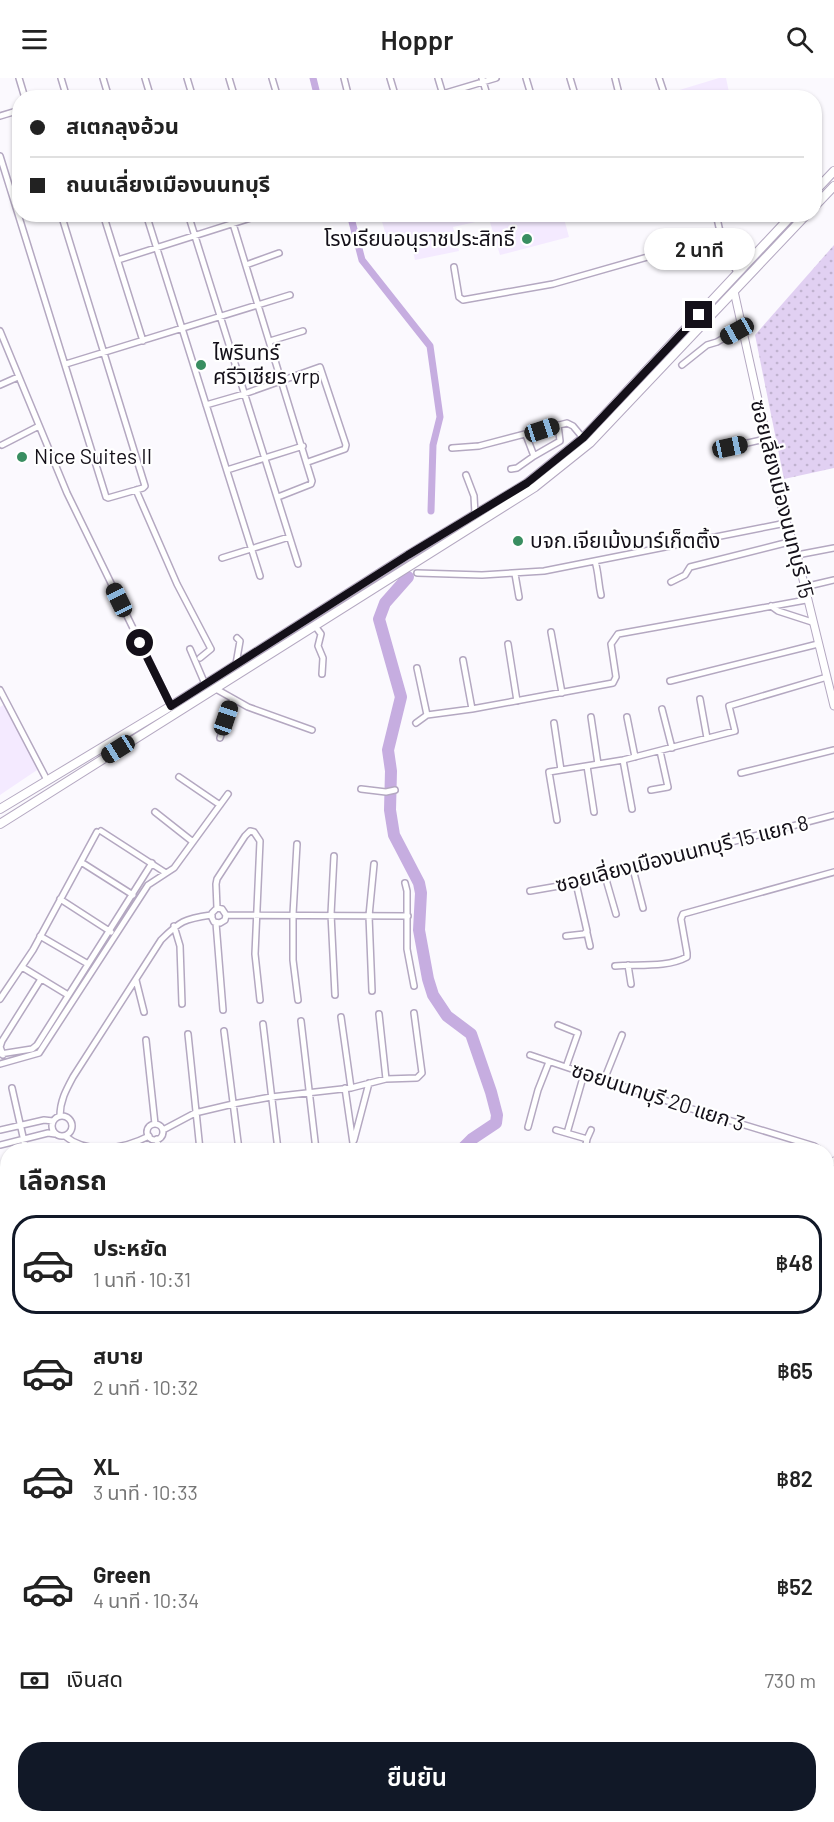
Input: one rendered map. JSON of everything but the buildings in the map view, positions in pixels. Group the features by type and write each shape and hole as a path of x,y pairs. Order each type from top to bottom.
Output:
{"main road":[{"path":"822,184 834,171"},
{"path":"822,199 834,186"},
{"path":"0,809 171,706 408,555 527,483 583,438 785,222"},
{"path":"0,824 535,487 590,443 799,222"},
{"path":"315,626 316,614"}],"street":[{"path":"456,90 482,80 496,78"},
{"path":"659,78 663,90"},
{"path":"0,156 12,190"},
{"path":"23,222 106,497 111,498 144,488 145,484 64,222"},
{"path":"106,222 143,341"},
{"path":"149,222 260,576"},
{"path":"191,222 298,564"},
{"path":"118,260 239,222"},
{"path":"718,222 737,273"},
{"path":"233,224 308,462 312,483 278,497"},
{"path":"454,267 459,297 463,300 553,284 722,236"},
{"path":"246,265 279,253"},
{"name":"ซอยเลี่ยงเมืองนนทบุรี 15","path":"734,291 765,439 786,523 797,555 806,600 834,706"},
{"path":"66,364 290,295"},
{"path":"682,365 707,345 741,328"},
{"path":"270,341 303,331"},
{"path":"0,332 66,493 171,706"},
{"path":"206,405 320,367 345,441 345,449 308,462"},
{"path":"0,385 18,377"},
{"path":"452,448 479,446 558,425 570,424 583,438"},
{"path":"512,469 560,441 558,425"},
{"path":"2,444 39,426"},
{"path":"526,435 534,456"},
{"path":"730,447 765,439"},
{"path":"227,470 303,447"},
{"path":"466,475 474,496 475,514"},
{"path":"136,490 177,584 210,646 210,651 200,658"},
{"path":"417,573 465,575 544,572 786,523"},
{"path":"222,558 289,537"},
{"path":"671,582 685,575 690,567 793,541"},
{"path":"797,555 834,548"},
{"path":"595,561 600,578 598,585 601,595"},
{"path":"515,574 519,597"},
{"path":"804,587 834,580"},
{"path":"416,723 427,715 613,683 616,677 611,644 618,634 806,600"},
{"path":"771,606 778,611 812,622"},
{"path":"315,626 321,634 318,646 323,658 322,674"},
{"path":"551,632 562,693"},
{"path":"236,664 240,641 237,638"},
{"path":"508,644 517,701"},
{"path":"670,681 818,644"},
{"path":"190,649 204,684"},
{"path":"464,660 472,709"},
{"path":"417,668 427,715"},
{"path":"557,820 549,772 623,760 735,731 729,706 827,677"},
{"path":"216,689 248,707 312,730"},
{"path":"0,690 47,780"},
{"path":"220,738 233,699"},
{"path":"700,699 707,738"},
{"path":"662,709 672,748"},
{"path":"591,717 598,764"},
{"path":"627,717 635,756"},
{"path":"554,723 561,770"},
{"path":"741,773 834,750"},
{"path":"651,790 668,787 660,751"},
{"path":"623,760 632,809"},
{"path":"588,766 594,812"},
{"path":"180,777 220,805"},
{"path":"361,789 386,792 394,790"},
{"path":"61,1012 68,995 88,964 148,885 174,868 228,794"},
{"path":"155,813 193,842"},
{"name":"ซอยเลี่ยงเมืองนนทบุรี 15 แยก 8","path":"531,891 633,869 834,815"},
{"path":"0,999 22,967 99,831 166,873"},
{"path":"218,908 217,879 248,833 254,831 260,841 255,954 260,1000"},
{"path":"297,844 293,960 298,1000"},
{"path":"333,856 331,914 335,995"},
{"path":"81,862 133,895"},
{"path":"41,979 2,1041 0,1047 2,1063 37,1050 112,933 152,863"},
{"path":"372,991 369,916 374,864"},
{"path":"633,869 643,908"},
{"path":"615,966 662,963 687,957 681,919 684,914 834,872"},
{"path":"605,876 616,914"},
{"path":"143,880 148,885"},
{"path":"576,883 590,946"},
{"path":"405,884 408,916 407,949 414,986"},
{"path":"60,899 112,933"},
{"path":"218,908 222,909 226,915"},
{"path":"60,1116 63,1094 160,940 174,926 190,918 211,915 218,908"},
{"path":"211,915 216,923 223,1010"},
{"path":"226,915 408,916"},
{"path":"216,923 225,920 226,915"},
{"path":"174,926 180,946 182,1004"},
{"path":"566,936 587,933"},
{"path":"40,936 88,964"},
{"path":"628,965 631,984"},
{"path":"22,967 68,995"},
{"path":"136,980 144,1012"},
{"path":"163,1130 195,1113 233,1104 348,1088 386,1079 417,1078 422,1073 414,1013"},
{"path":"379,1014 386,1079"},
{"path":"341,1017 353,1143"},
{"path":"301,1021 314,1143"},
{"path":"262,1024 277,1143"},
{"path":"558,1025 578,1033 566,1067"},
{"path":"224,1031 238,1143"},
{"path":"188,1034 199,1143"},
{"path":"604,1080 622,1035"},
{"path":"146,1040 155,1124"},
{"path":"1,1054 37,1050"},
{"name":"ซอยนนทบุรี 20 แยก 3","path":"530,1055 804,1143"},
{"path":"528,1127 538,1090 549,1062"},
{"path":"567,1133 584,1074"},
{"path":"354,1143 369,1083"},
{"path":"12,1088 25,1143"},
{"path":"0,1130 44,1120 53,1121 60,1116"},
{"path":"60,1116 67,1118 71,1123 70,1132 65,1136"},
{"path":"53,1121 52,1128 55,1134"},
{"path":"149,1136 148,1128 155,1124 160,1125 163,1130 162,1137 158,1139"},
{"path":"556,1130 587,1139"},
{"path":"586,1143 591,1130"},
{"path":"10,1143 48,1133 65,1136 77,1143"},
{"path":"135,1143 149,1136 158,1139"},
{"path":"158,1139 158,1143"}],"shaded area":[{"path":"726,78 729,90 679,90"},
{"name":"โรงเรียนอนุราชประสิทธิ์","path":"382,222 476,222 453,227 459,251 415,260 410,237 388,242"},
{"name":"โรงเรียนอนุราชประสิทธิ์","path":"490,222 565,222 569,237 500,255"},
{"path":"834,245 834,468 784,479 755,335"},
{"path":"7,703 40,768 0,795 0,707"}],"waterway":[{"path":"313,78 316,90"},
{"path":"352,222 362,260 430,346 440,417 433,445 431,511"},
{"path":"408,577 385,603 379,619 401,697 388,750 391,771 390,810 394,835 419,883 421,893 419,930 433,995 447,1016 471,1034 497,1115 496,1123 468,1143"}],"place":[{"name":"โรงเรียนอนุราชประสิทธิ์","path":"527,239"},
{"name":"ไพรินทร์ ศรีวิเชียร vrp","path":"201,365"},
{"name":"Nice Suites II","path":"22,457"},
{"name":"บจก.เจียเม้งมาร์เก็ตติ้ง","path":"518,541"}],"route":[{"path":"140,643 171,706 408,555 527,483 583,438 699,315"}]}
